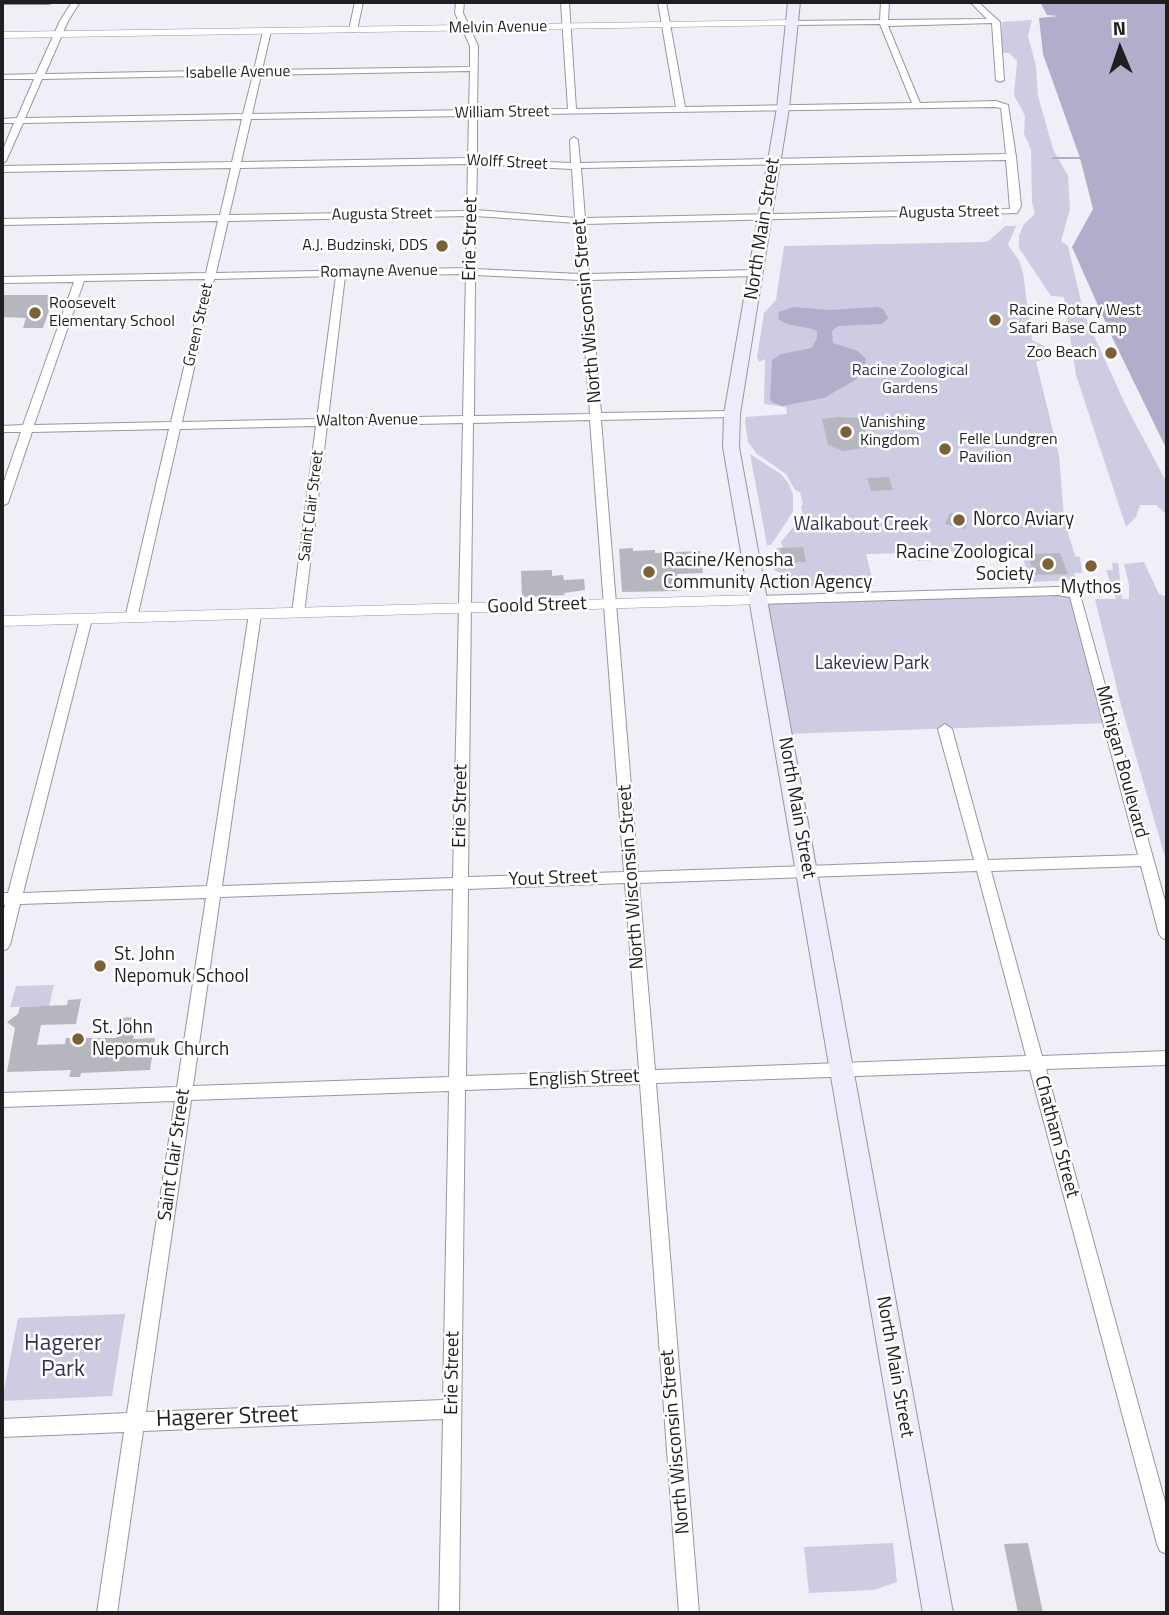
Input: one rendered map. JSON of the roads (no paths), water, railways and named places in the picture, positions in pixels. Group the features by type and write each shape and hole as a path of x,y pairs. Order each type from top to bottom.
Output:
{"main road":[{"name":"North Main Street","path":"794,2 783,108 732,414 731,447 938,1613"}],"street":[{"path":"2,2 49,2"},
{"path":"2,161 58,35 76,2"},
{"path":"353,30 359,2"},
{"name":"Erie Street","path":"449,1613 474,69 474,46 459,13 460,2"},
{"path":"565,2 572,112"},
{"path":"662,2 681,110"},
{"path":"885,2 885,22 917,105"},
{"path":"974,2 997,24 1000,80"},
{"name":"Melvin Avenue","path":"2,35 994,20"},
{"name":"Green Street","path":"131,618 267,31"},
{"name":"Isabelle Avenue","path":"2,77 474,69"},
{"name":"William Street","path":"2,121 1002,105 1005,107 1012,157"},
{"name":"North Wisconsin Street","path":"574,140 689,1613"},
{"name":"Wolff Street","path":"2,169 472,161 576,166 1012,157"},
{"name":"Augusta Street","path":"2,222 471,213 580,221 1014,211 1012,157"},
{"name":"Romayne Avenue","path":"2,280 470,271 584,277 755,273"},
{"name":"Saint Clair Street","path":"298,613 341,273"},
{"path":"2,502 80,278"},
{"name":"Walton Avenue","path":"2,429 732,414"},
{"name":"Goold Street","path":"2,621 1072,592"},
{"name":"Michigan Boulevard","path":"1072,592 1079,599 1167,934"},
{"name":"Saint Clair Street","path":"107,1613 255,614"},
{"path":"2,945 8,899 86,619"},
{"name":"Chatham Street","path":"945,729 1167,1544"},
{"name":"Yout Street","path":"8,899 1146,860"},
{"name":"English Street","path":"2,1100 1167,1058"},
{"name":"Hagerer Street","path":"2,1428 452,1409"}],"waterway":[{"path":"1053,158 1080,158"}],"place":[{"name":"A.J. Budzinski, DDS","path":"442,246"},
{"name":"Roosevelt Elementary School","path":"35,313"},
{"name":"Racine Rotary West Safari Base Camp","path":"995,320"},
{"name":"Zoo Beach","path":"1111,353"},
{"name":"Vanishing Kingdom","path":"846,432"},
{"name":"Felle Lundgren Pavilion","path":"945,449"},
{"name":"Norco Aviary","path":"959,520"},
{"name":"Racine Zoological Society","path":"1048,564"},
{"name":"Mythos","path":"1091,566"},
{"name":"Racine/Kenosha Community Action Agency","path":"649,572"},
{"name":"St. John Nepomuk School","path":"100,966"},
{"name":"St. John Nepomuk Church","path":"78,1039"}],"park label":[{"name":"Racine Zoological Gardens","path":"910,380"},
{"name":"Walkabout Creek","path":"861,525"},
{"name":"Lakeview Park","path":"872,664"},
{"name":"Hagerer Park","path":"63,1357"}]}
